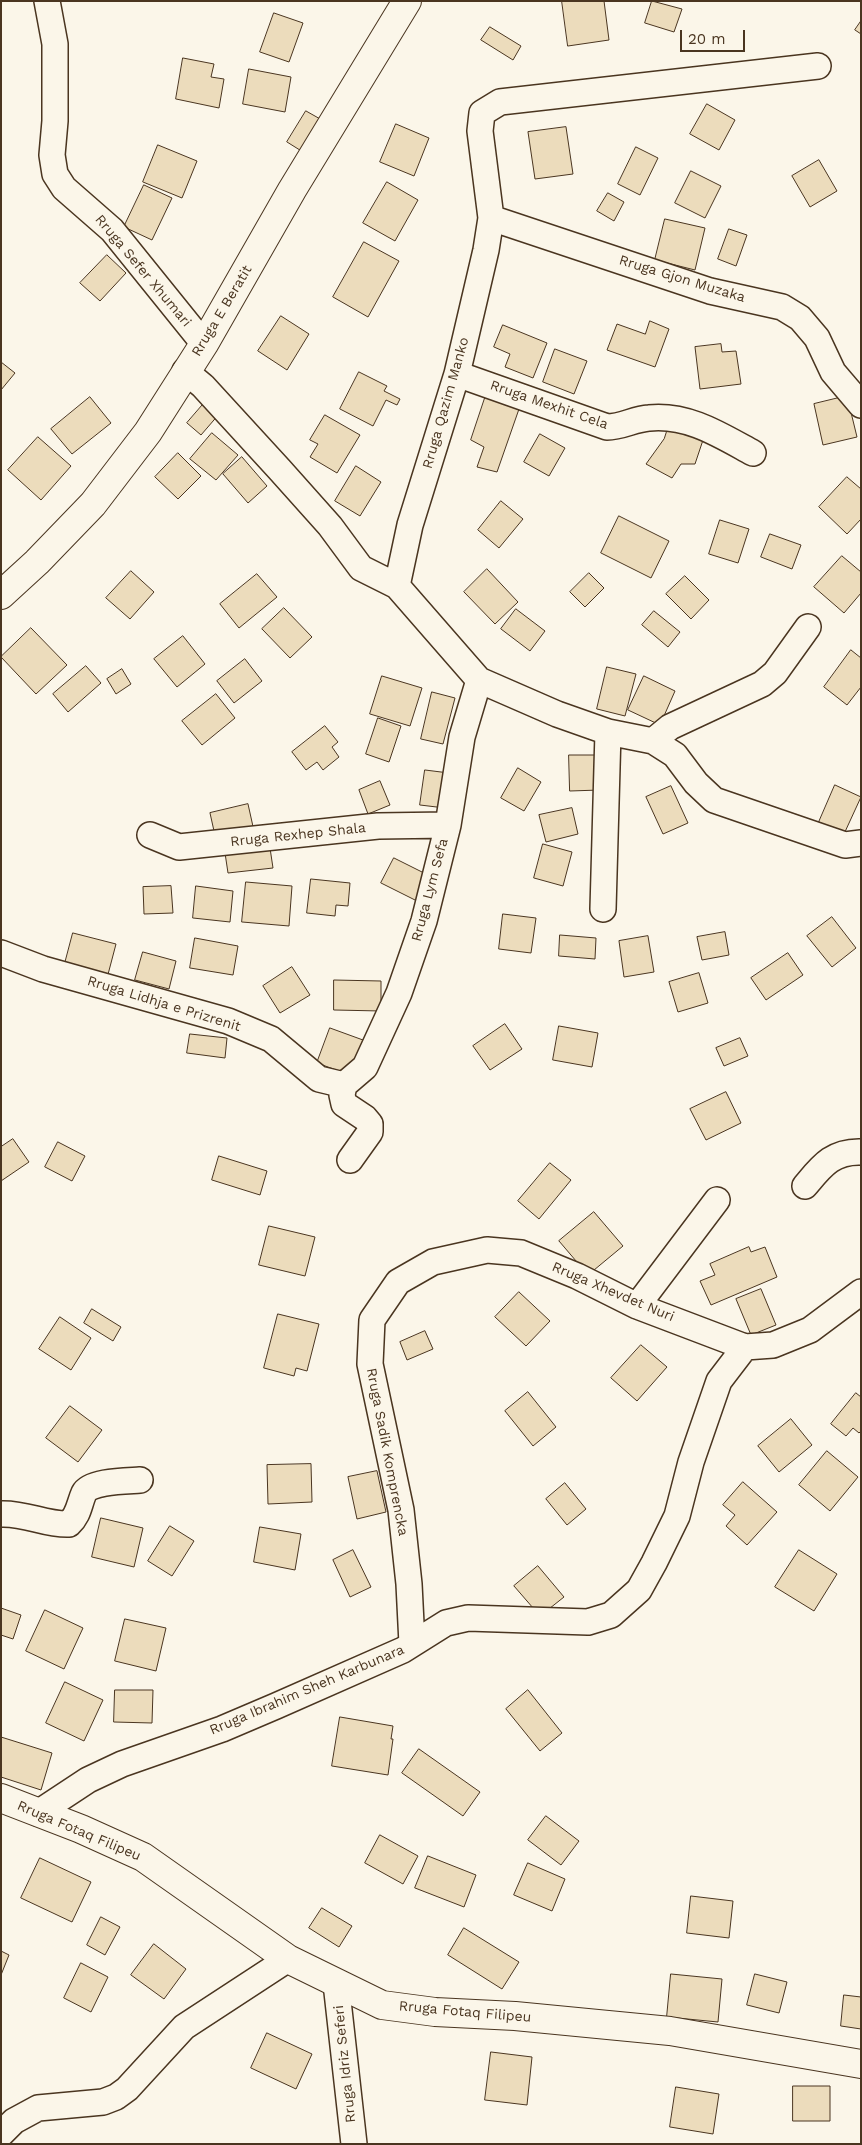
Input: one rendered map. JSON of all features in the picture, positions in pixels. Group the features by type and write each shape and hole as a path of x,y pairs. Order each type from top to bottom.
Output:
{"main road":[{"name":"Rruga E Beratit","path":"1,595 37,562 93,504 148,432 185,371 204,344 292,190 407,1"},
{"name":"Rruga Fotaq Filipeu","path":"1,1798 143,1857 288,1959 382,2005 435,2012 515,2016 670,2031 861,2064"}],"street":[{"name":"Rruga Sefer Xhumari","path":"47,1 55,44 55,121 52,155 55,174 64,188 112,230 204,344"},
{"name":"Rruga Qazim Manko","path":"397,586 410,525 457,374 486,250 491,218 480,131 482,113 500,102 818,66"},
{"name":"Rruga Gjon Muzaka","path":"491,218 710,291 782,307 800,318 817,338 833,372 861,404"},
{"path":"185,371 203,386 299,491 330,526 361,568 397,586 479,680 557,714 608,732 653,741 675,755 696,783 714,800 845,845 861,843"},
{"name":"Rruga Mexhit Cela","path":"457,374 607,427 619,427 649,418 676,419 706,427 753,453"},
{"path":"653,741 670,727 762,684 775,673 808,627"},
{"name":"Rruga Lym Sefa","path":"344,1085 365,1067 399,994 424,921 448,825 462,737 479,680"},
{"path":"603,910 608,732"},
{"name":"Rruga Rexhep Shala","path":"150,836 179,847 378,826 448,825"},
{"name":"Rruga Lidhja e Prizrenit","path":"1,953 44,968 228,1021 271,1039 319,1079 344,1085"},
{"path":"344,1085 342,1095 344,1104 365,1118 370,1124 370,1132 350,1160"},
{"path":"805,1186 827,1160 852,1151 861,1152"},
{"path":"637,1306 717,1200"},
{"name":"Rruga Xhevdet Nuri","path":"372,1320 398,1282 433,1262 487,1250 521,1253 577,1276 637,1306 745,1347 773,1345 810,1330 861,1292"},
{"name":"Rruga Sadik Komprencka","path":"372,1320 370,1364 401,1510 409,1584 412,1644"},
{"name":"Rruga Ibrahim Sheh Karbunara","path":"38,1813 88,1780 122,1764 222,1729 361,1669 412,1644 446,1623 468,1618 588,1622 611,1615 639,1590 654,1563 677,1516 694,1454 720,1381 745,1347"},
{"path":"1,1514 17,1514 59,1525 69,1524 76,1517 85,1490 92,1485 140,1480"},
{"path":"1,2134 14,2121 38,2108 103,2102 116,2096 127,2089 184,2027 288,1959"},
{"name":"Rruga Idriz Seferi","path":"336,1983 354,2144"}],"building":[{"path":"562,1 604,1 609,40 568,46"},
{"path":"652,1 682,9 674,32 645,23"},
{"path":"274,13 303,23 289,62 260,52"},
{"path":"861,21 861,34 855,30"},
{"path":"490,27 521,46 513,60 481,40"},
{"path":"183,58 214,64 211,77 224,79 219,108 176,99"},
{"path":"249,69 291,77 285,112 243,104"},
{"path":"707,104 735,120 719,150 690,134"},
{"path":"306,111 322,120 303,152 287,142"},
{"path":"396,124 429,138 414,176 380,162"},
{"path":"566,127 573,174 535,179 528,132"},
{"path":"158,145 197,161 182,198 143,182"},
{"path":"636,147 658,158 640,195 618,184"},
{"path":"819,160 837,191 810,207 792,176"},
{"path":"691,171 721,186 705,218 675,203"},
{"path":"387,182 418,200 395,241 363,223"},
{"path":"144,185 172,198 152,240 124,227"},
{"path":"608,193 624,202 614,221 597,211"},
{"path":"665,219 705,228 695,270 655,260"},
{"path":"729,229 747,235 736,266 718,259"},
{"path":"364,242 399,261 368,317 333,297"},
{"path":"107,255 126,273 100,301 80,283"},
{"path":"281,316 309,334 287,370 258,351"},
{"path":"650,321 669,329 655,367 607,350 617,324 645,334"},
{"path":"503,325 547,343 533,378 505,367 510,354 494,347"},
{"path":"721,344 722,352 736,351 741,384 700,389 695,347"},
{"path":"555,349 587,361 574,394 543,382"},
{"path":"1,362 15,373 1,390"},
{"path":"359,372 387,386 384,391 400,399 397,405 386,400 373,426 340,409"},
{"path":"486,395 519,409 497,472 477,467 484,447 471,440"},
{"path":"847,396 857,437 823,445 814,404"},
{"path":"90,397 111,423 72,454 51,429"},
{"path":"206,401 220,413 201,435 187,423"},
{"path":"325,415 360,435 337,473 310,457 318,444 310,440"},
{"path":"670,422 703,440 695,464 681,464 672,478 646,464 664,439"},
{"path":"212,433 238,455 216,480 190,459"},
{"path":"540,434 565,448 549,476 524,462"},
{"path":"38,437 71,466 41,500 8,470"},
{"path":"178,453 201,476 178,499 155,477"},
{"path":"242,457 267,486 248,503 223,474"},
{"path":"356,466 381,482 360,516 335,501"},
{"path":"847,477 861,489 861,519 847,534 819,507"},
{"path":"501,501 523,519 499,548 478,530"},
{"path":"619,516 669,541 651,578 601,553"},
{"path":"720,520 749,529 738,563 709,554"},
{"path":"770,534 801,545 792,569 761,557"},
{"path":"842,556 861,572 861,593 844,613 814,587"},
{"path":"487,569 518,602 495,624 464,592"},
{"path":"131,571 154,592 130,619 106,598"},
{"path":"589,573 604,588 585,607 570,592"},
{"path":"257,574 277,597 239,628 220,604"},
{"path":"685,576 709,600 691,619 666,594"},
{"path":"284,608 312,637 290,658 262,629"},
{"path":"516,609 545,631 530,651 501,629"},
{"path":"654,611 680,632 668,647 642,625"},
{"path":"31,628 67,665 36,694 1,657"},
{"path":"183,636 205,664 177,687 154,659"},
{"path":"851,650 861,658 861,687 847,705 824,687"},
{"path":"245,659 262,681 234,703 217,681"},
{"path":"86,666 101,683 68,712 53,694"},
{"path":"607,667 636,674 625,716 597,709"},
{"path":"122,669 131,684 116,694 107,679"},
{"path":"382,676 422,688 410,726 370,714"},
{"path":"644,676 675,691 660,725 628,710"},
{"path":"432,692 455,698 443,744 421,739"},
{"path":"216,694 235,718 202,745 182,721"},
{"path":"378,718 401,726 389,762 366,754"},
{"path":"325,726 338,742 332,747 339,757 323,770 317,762 306,770 292,752"},
{"path":"569,755 598,755 600,790 570,791"},
{"path":"518,768 541,782 524,811 501,798"},
{"path":"425,770 449,773 445,808 420,805"},
{"path":"380,781 390,805 368,814 359,790"},
{"path":"835,785 861,797 844,834 819,822"},
{"path":"671,786 688,823 663,834 646,797"},
{"path":"248,804 254,831 216,840 210,813"},
{"path":"572,808 578,834 546,842 539,815"},
{"path":"543,844 572,852 563,886 534,878"},
{"path":"270,848 273,868 228,873 225,853"},
{"path":"394,858 430,876 417,901 381,883"},
{"path":"311,879 350,883 348,906 336,905 335,916 307,913"},
{"path":"246,882 292,886 289,926 242,922"},
{"path":"171,886 173,913 144,914 143,887"},
{"path":"196,886 233,891 230,922 193,918"},
{"path":"503,914 536,918 531,953 499,949"},
{"path":"832,917 856,948 832,967 807,936"},
{"path":"725,932 729,955 702,960 697,937"},
{"path":"73,933 116,944 106,982 63,971"},
{"path":"560,935 596,938 595,959 559,956"},
{"path":"648,936 654,972 624,977 619,941"},
{"path":"195,938 238,946 233,975 190,968"},
{"path":"143,952 176,961 169,989 135,980"},
{"path":"788,953 803,975 766,1000 751,978"},
{"path":"292,967 310,995 280,1013 263,986"},
{"path":"699,973 708,1003 678,1012 669,982"},
{"path":"334,980 381,981 381,1011 334,1010"},
{"path":"505,1024 522,1049 490,1070 473,1046"},
{"path":"559,1026 598,1033 592,1067 553,1060"},
{"path":"330,1028 363,1040 350,1075 317,1063"},
{"path":"190,1034 227,1038 225,1058 187,1053"},
{"path":"740,1038 748,1056 724,1066 716,1048"},
{"path":"726,1092 741,1123 706,1140 690,1109"},
{"path":"13,1139 29,1162 1,1181 1,1147"},
{"path":"58,1142 85,1156 72,1181 45,1167"},
{"path":"219,1156 267,1171 260,1195 212,1180"},
{"path":"550,1163 571,1180 539,1219 518,1201"},
{"path":"594,1212 623,1246 588,1275 559,1241"},
{"path":"269,1226 315,1237 305,1276 259,1265"},
{"path":"749,1247 751,1252 765,1247 777,1277 711,1305 700,1281 715,1275 710,1264"},
{"path":"761,1289 776,1325 751,1335 736,1299"},
{"path":"519,1292 550,1321 526,1346 495,1317"},
{"path":"92,1309 121,1327 113,1341 84,1323"},
{"path":"278,1314 319,1324 307,1371 296,1368 294,1376 264,1368"},
{"path":"60,1317 91,1338 71,1370 39,1349"},
{"path":"425,1331 433,1349 407,1360 400,1342"},
{"path":"641,1345 667,1367 637,1401 611,1378"},
{"path":"528,1392 556,1427 533,1446 505,1411"},
{"path":"856,1393 861,1397 861,1431 859,1433 853,1428 846,1436 831,1424"},
{"path":"70,1406 102,1430 78,1462 46,1438"},
{"path":"791,1419 812,1445 779,1472 758,1446"},
{"path":"827,1451 858,1477 830,1511 799,1485"},
{"path":"311,1464 312,1502 268,1504 267,1465"},
{"path":"377,1471 386,1512 357,1519 348,1477"},
{"path":"743,1482 777,1512 747,1545 726,1526 735,1515 723,1505"},
{"path":"565,1483 586,1509 567,1525 546,1499"},
{"path":"101,1518 143,1528 134,1567 92,1557"},
{"path":"170,1526 194,1541 172,1576 148,1561"},
{"path":"260,1527 301,1534 295,1570 254,1562"},
{"path":"353,1550 371,1587 350,1597 333,1560"},
{"path":"799,1550 837,1574 814,1611 775,1587"},
{"path":"538,1566 564,1597 540,1616 514,1586"},
{"path":"1,1608 21,1615 13,1639 1,1635"},
{"path":"45,1610 83,1628 64,1669 26,1651"},
{"path":"125,1619 166,1628 156,1671 115,1661"},
{"path":"65,1682 103,1700 84,1741 46,1723"},
{"path":"115,1690 153,1690 152,1723 114,1722"},
{"path":"528,1690 562,1733 540,1751 506,1709"},
{"path":"340,1717 393,1726 388,1775 332,1766"},
{"path":"1,1737 52,1753 41,1790 1,1777"},
{"path":"419,1749 480,1792 463,1816 402,1773"},
{"path":"546,1816 579,1841 561,1865 528,1840"},
{"path":"380,1835 418,1856 403,1884 365,1863"},
{"path":"428,1856 476,1875 464,1907 415,1888"},
{"path":"40,1858 91,1882 72,1922 21,1898"},
{"path":"528,1863 565,1879 552,1911 514,1895"},
{"path":"691,1896 733,1901 729,1938 687,1933"},
{"path":"322,1908 352,1926 339,1947 309,1928"},
{"path":"101,1917 120,1927 105,1955 87,1945"},
{"path":"464,1928 519,1962 502,1989 448,1955"},
{"path":"154,1944 186,1969 164,1999 131,1975"},
{"path":"1,1951 9,1955 1,1975"},
{"path":"81,1963 108,1977 91,2012 64,1998"},
{"path":"671,1974 722,1979 718,2022 667,2017"},
{"path":"755,1974 787,1982 779,2013 747,2005"},
{"path":"844,1995 861,1997 861,2029 841,2026"},
{"path":"267,2033 312,2054 296,2089 251,2068"},
{"path":"491,2052 532,2057 527,2105 485,2100"},
{"path":"793,2086 830,2086 830,2121 793,2121"},
{"path":"676,2087 719,2094 713,2134 670,2127"}]}
